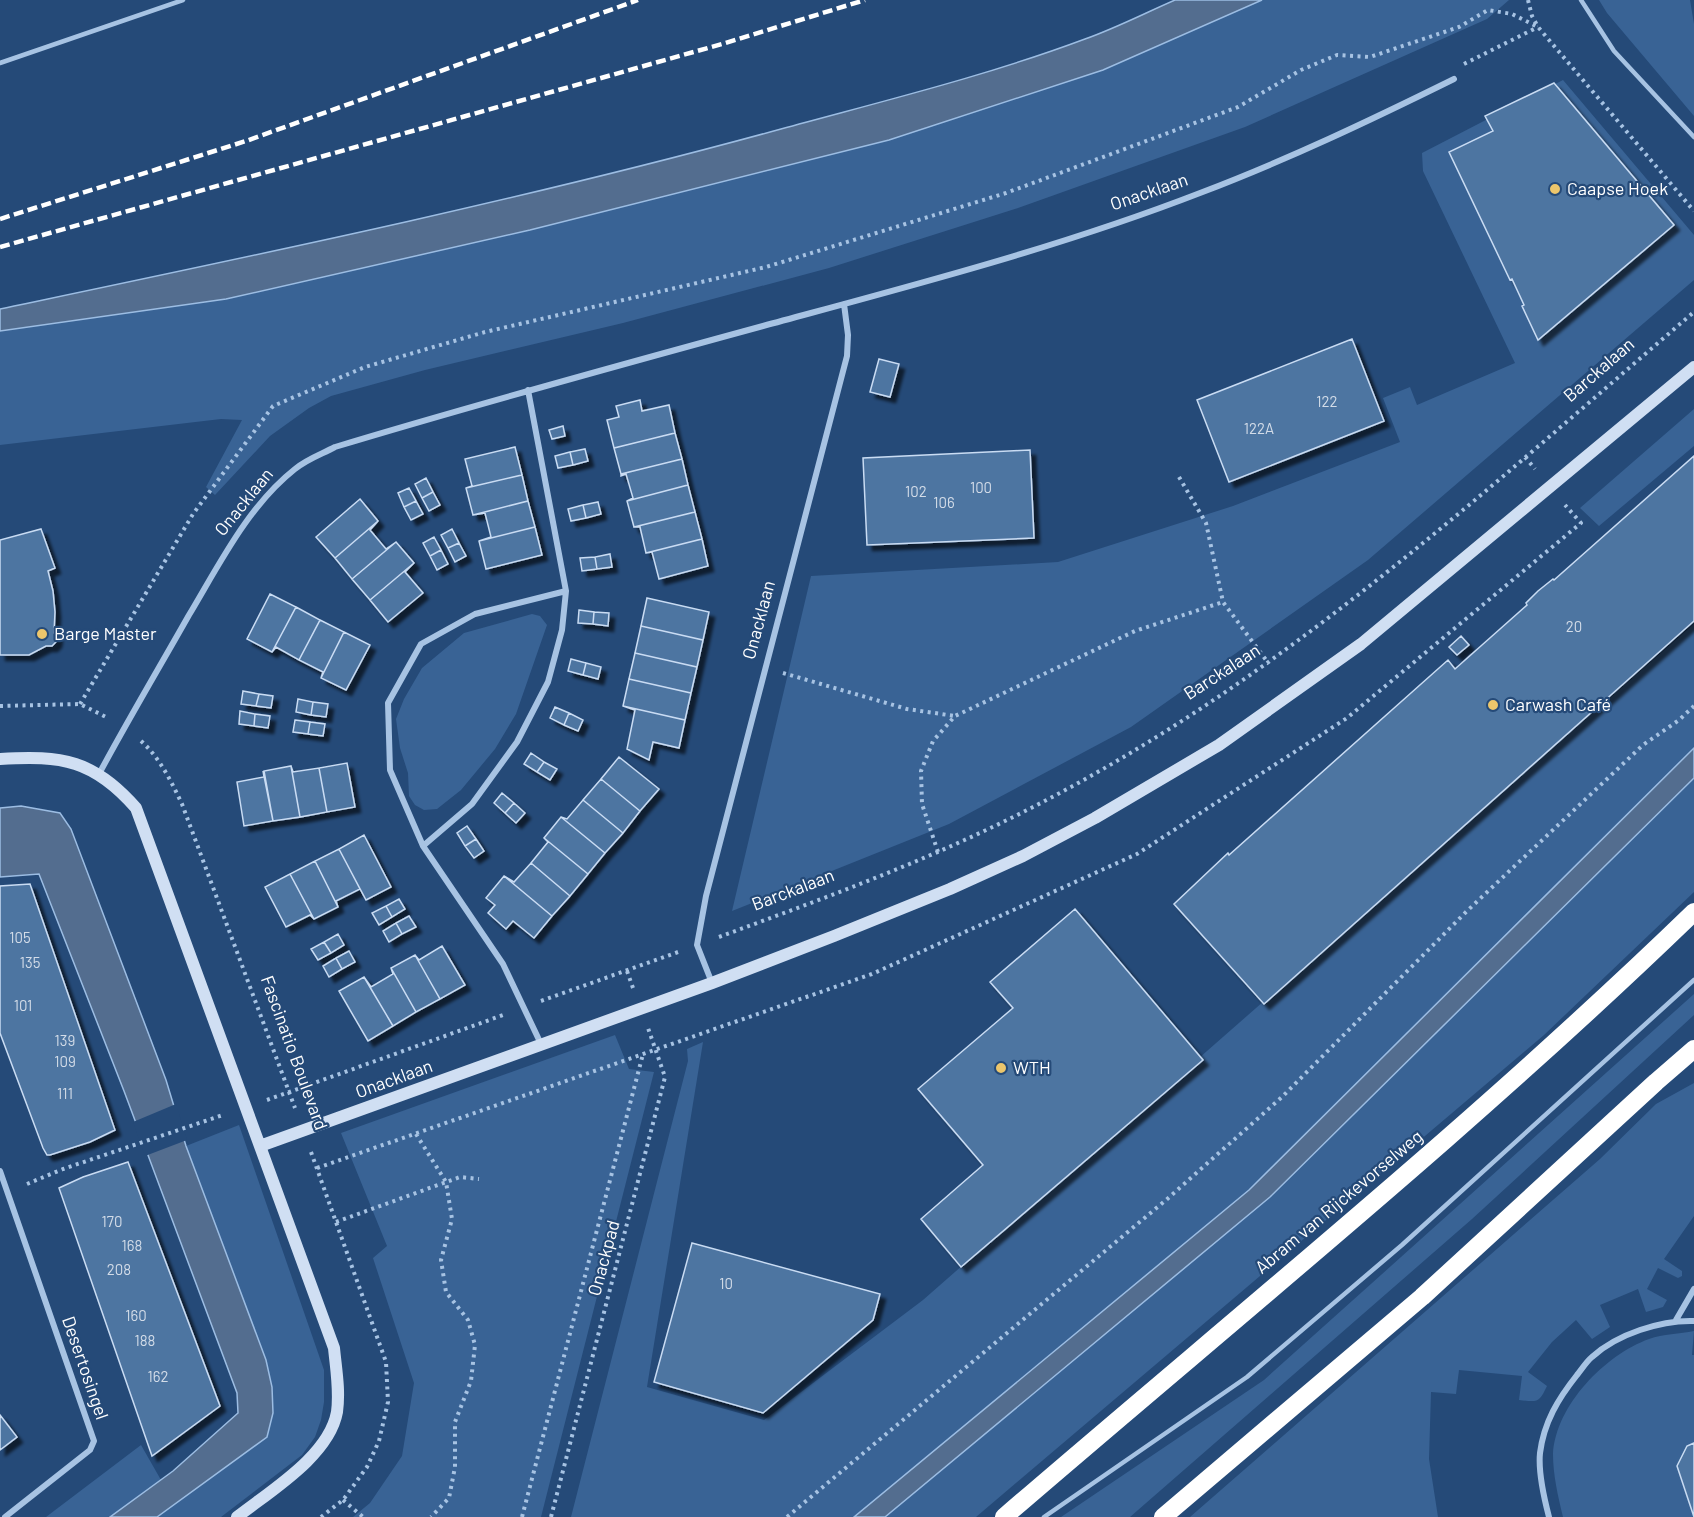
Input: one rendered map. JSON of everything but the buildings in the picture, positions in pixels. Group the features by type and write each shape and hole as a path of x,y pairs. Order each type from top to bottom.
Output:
{"highway":[{"name":"Abram van Rijckevorselweg","path":"1004,1517 1499,1094 1605,998 1694,912"},
{"path":"1163,1517 1422,1297 1694,1049"}],"street":[{"name":"Onacklaan","path":"99,774 234,539 273,490 295,469 313,458 335,447 528,390 1031,251 1200,193 1304,150 1454,79"},
{"name":"Onacklaan","path":"697,945 706,896 847,356 848,336 844,304"},
{"path":"697,945 712,983 950,889 1095,818 1219,745 1361,644 1694,367"},
{"path":"423,846 472,804 517,742 548,682 562,630 566,591 528,390"},
{"path":"541,1044 503,964 423,846 390,770 388,703 421,644 475,614 566,591"},
{"path":"0,759 48,759 79,764 99,774 118,788 136,808 334,1348 339,1385 336,1414 326,1441 298,1470 237,1517"},
{"name":"Onacklaan","path":"260,1146 712,983"},
{"path":"0,1171 3,1195"},
{"name":"Desertosingel","path":"3,1195 94,1441 90,1450 4,1517"},
{"path":"1676,1320 1694,1289"},
{"path":"1549,1517 1542,1487 1540,1455 1548,1419 1562,1394 1592,1357 1628,1334 1676,1320 1694,1321"}],"lane":[{"path":"0,63 183,0"},
{"path":"1581,0 1614,51 1694,137"},
{"path":"1044,1517 1246,1377 1402,1245 1694,980"}],"path":[{"path":"1528,0 1532,16 1538,27 1694,211"},
{"path":"80,704 193,514 273,406 365,367 485,332 766,267 1006,193 1238,107 1301,70 1337,55 1370,57 1459,27 1488,10 1512,14 1538,27"},
{"path":"1454,79 1461,65 1538,27"},
{"name":"Barckalaan","path":"697,945 824,898 938,852 1034,806 1117,760 1269,663 1357,597 1694,312"},
{"path":"1179,477 1206,523 1223,602 1269,663"},
{"path":"938,852 922,804 921,771 933,741 955,716 1135,631 1223,602"},
{"path":"765,668 908,709 955,716"},
{"name":"Fascinatio Boulevard","path":"0,706 80,704 125,726 150,749 169,777 182,804 290,1093 386,1362 388,1402 380,1441 367,1467 343,1500 321,1517"},
{"path":"787,1517 1166,1200 1282,1097 1492,887 1642,745 1679,720 1694,706"},
{"name":"Onacklaan","path":"290,1093 697,945"},
{"name":"Onackpad","path":"550,1517 665,1077 641,1008"},
{"path":"522,1517 643,1054"},
{"path":"3,1195 63,1169 220,1117"},
{"path":"416,1134 446,1182 452,1219 441,1260 446,1292 468,1320 476,1345 471,1381 455,1422 455,1467 449,1498 431,1517"},
{"path":"336,1222 460,1177 479,1179"},
{"path":"343,1500 363,1517"}],"shaded area":[{"path":"1175,0 1262,0 1103,70 889,140 530,230 226,299 0,331 0,309 490,203 684,155 1010,65 1097,35"},
{"path":"1262,0 1509,0 1487,19 1245,127 1018,208 829,268 623,323 425,370 331,396 309,408 270,436 215,495 206,487 242,420 221,419 0,445 0,331 226,299 530,230 889,140 1103,70"},
{"path":"1599,0 1690,0 1694,24 1694,116 1607,13"},
{"path":"1563,80 1694,235 1694,280 1368,560 1131,727 949,824 732,911 811,576 1058,562 1233,506 1400,442 1383,398 1410,387 1417,405 1515,363 1423,171 1422,153"},
{"path":"1694,409 1694,446 1599,526 1580,508"},
{"path":"532,614 540,616 547,625 516,714 495,749 461,790 437,809 424,810 415,805 409,796 408,773 400,748 396,719 404,699 422,668 464,633"},
{"path":"1694,624 1694,892 1544,1035 976,1517 571,1517 688,1061 687,1049 703,1042 647,1387 764,1420 923,1300"},
{"path":"1694,748 1694,778 1270,1197 885,1517 854,1517 1249,1190"},
{"path":"21,806 60,813 71,829 166,1080 186,1146 266,1360 272,1387 273,1413 267,1437 157,1517 110,1517 173,1471 238,1413 237,1393 124,1091 39,874 0,877 0,808"},
{"path":"1694,994 1694,1015 1472,1219 1130,1517 1061,1517 1264,1380"},
{"path":"615,1035 629,1069 654,1072 541,1517 353,1517 370,1503 402,1456 414,1383 373,1258 387,1246 341,1133"},
{"path":"1694,1083 1694,1216 1664,1259 1682,1271 1682,1276 1678,1278 1658,1268 1647,1289 1667,1300 1663,1307 1646,1312 1638,1289 1600,1305 1610,1327 1592,1339 1576,1320 1552,1342 1528,1372 1547,1386 1537,1400 1519,1400 1522,1376 1459,1370 1456,1394 1431,1392 1429,1459 1438,1517 1190,1517 1600,1159 1656,1104"},
{"path":"239,1125 324,1370 324,1402 321,1420 315,1437 302,1455 221,1517 157,1517 267,1437 272,1387 266,1360 186,1146"},
{"path":"1694,1331 1692,1355 1694,1355 1694,1443 1687,1446 1677,1466 1694,1517 1563,1517 1553,1454 1556,1436 1573,1400 1600,1369 1632,1347 1654,1337"},
{"path":"141,1445 161,1480 110,1517 46,1517"}],"pier":[{"path":"176,1104 187,1140 145,1156 133,1122"}],"railway":[{"path":"0,219 246,141 638,0"},
{"path":"0,247 722,44 865,0"}],"place":[{"name":"Caapse Hoek","path":"1555,189"},
{"name":"Barge Master","path":"42,634"},
{"name":"Carwash Café","path":"1493,705"},
{"name":"WTH","path":"1001,1068"}]}
